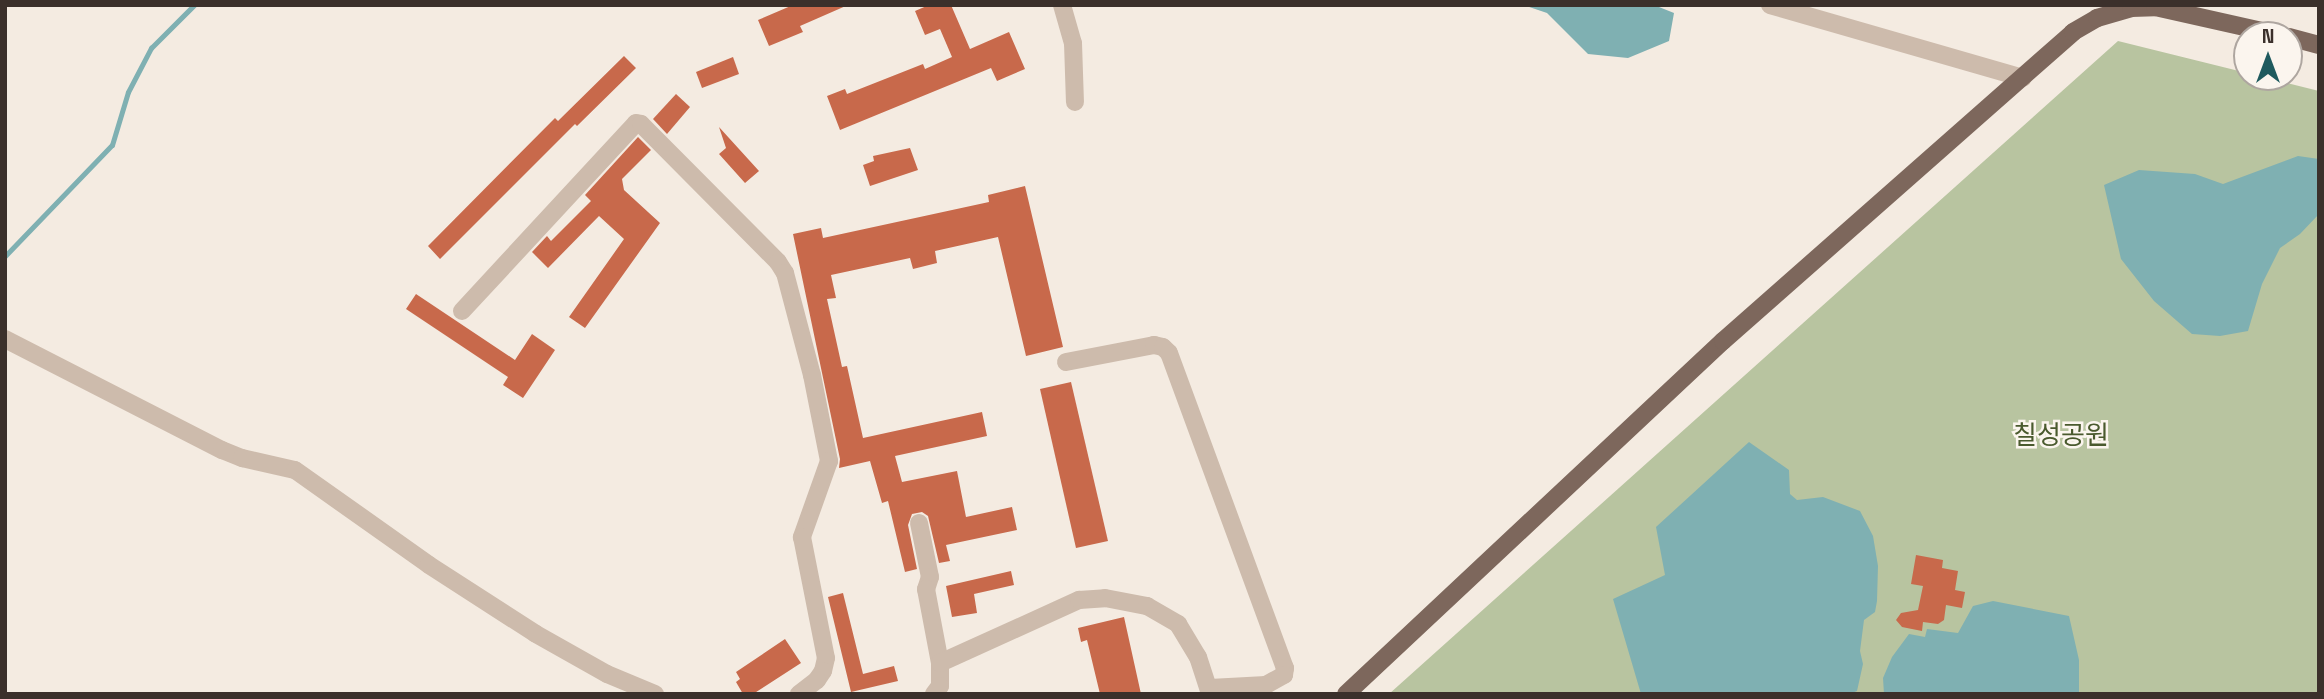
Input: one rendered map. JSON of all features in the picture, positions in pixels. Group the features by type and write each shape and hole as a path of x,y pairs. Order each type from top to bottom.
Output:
{"main road":[{"path":"1346,694 1724,341 2073,32 2096,18 2131,8 2177,10 2233,24"}],"street":[{"path":"1062,5 1073,43 1075,102"},
{"path":"1770,5 2023,78"},
{"path":"462,311 636,123 641,124 778,262 785,273 812,375 828,461 802,537 826,658 823,671 799,694"},
{"path":"5,339 222,450 242,458 295,470 429,565 536,634 607,674 656,694"},
{"path":"940,663 1079,600 1105,598 1147,606 1178,624 1190,639 1210,691 1266,685 1284,676 1285,668 1170,353 1163,347 1154,345 1066,362"},
{"path":"919,523 930,577 926,589 940,663 940,686 934,694"}],"green space":[{"name":"칠성공원","path":"2118,41 2233,70 2233,91 2303,91 2303,87 2319,91 2319,694 1389,694"}],"water":[{"path":"1523,5 1654,5 1674,13 1669,41 1628,58 1588,54 1547,13"},
{"path":"2298,156 2319,159 2319,214 2300,234 2280,248 2262,284 2248,331 2220,336 2192,334 2154,301 2121,259 2104,185 2139,170 2195,174 2223,184"},
{"path":"1749,442 1789,470 1790,494 1797,500 1823,497 1860,511 1873,536 1878,566 1877,601 1875,612 1864,620 1860,651 1863,664 1857,691 1849,694 1641,694 1613,599 1665,575 1656,527"},
{"path":"1993,601 2069,616 2079,660 2079,694 1884,694 1883,678 1892,657 1909,634 1925,637 1927,629 1958,633 1973,606"}],"building":[{"path":"793,5 848,5 800,26 803,32 769,46 758,20"},
{"path":"929,5 951,5 970,49 1009,32 1025,69 997,81 991,68 840,130 827,96 845,89 847,94 923,64 925,69 952,57 940,29 925,35 915,11"},
{"path":"624,56 636,68 577,126 575,124 440,259 428,246 555,118 558,121"},
{"path":"733,57 739,74 702,88 696,72"},
{"path":"676,94 690,107 667,134 653,119"},
{"path":"719,127 759,171 745,183 719,154 726,148"},
{"path":"638,137 651,150 622,179 624,190 660,223 585,328 569,317 624,239 599,216 548,268 532,252 547,236 551,241 591,201 585,195"},
{"path":"910,148 918,170 870,186 863,165 874,161 873,156"},
{"path":"1025,186 1063,347 1026,356 998,237 935,251 937,263 913,269 910,258 831,275 836,298 827,299 842,367 847,366 863,438 982,412 987,436 895,456 902,482 957,471 966,517 1012,507 1017,530 946,545 950,561 939,563 928,516 922,512 912,514 908,525 917,569 905,572 888,501 882,503 870,461 839,468 840,459 793,234 821,228 823,238 989,202 988,195"},
{"path":"416,294 515,360 532,334 555,350 523,398 503,385 508,377 406,309"},
{"path":"1071,382 1108,541 1076,548 1040,389"},
{"path":"1916,555 1943,560 1942,568 1958,571 1955,590 1965,592 1962,608 1946,605 1944,620 1938,624 1923,622 1922,631 1902,627 1896,620 1901,613 1918,610 1923,586 1911,584"},
{"path":"1011,571 1014,585 974,594 977,613 952,617 946,586"},
{"path":"843,593 863,674 894,666 898,681 851,692 828,597"},
{"path":"1124,617 1141,694 1100,694 1087,640 1081,642 1078,628"},
{"path":"785,639 801,663 753,694 743,694 736,682 740,679 736,672"}],"waterway":[{"path":"5,256 112,145 128,92 151,48 194,5"}]}
